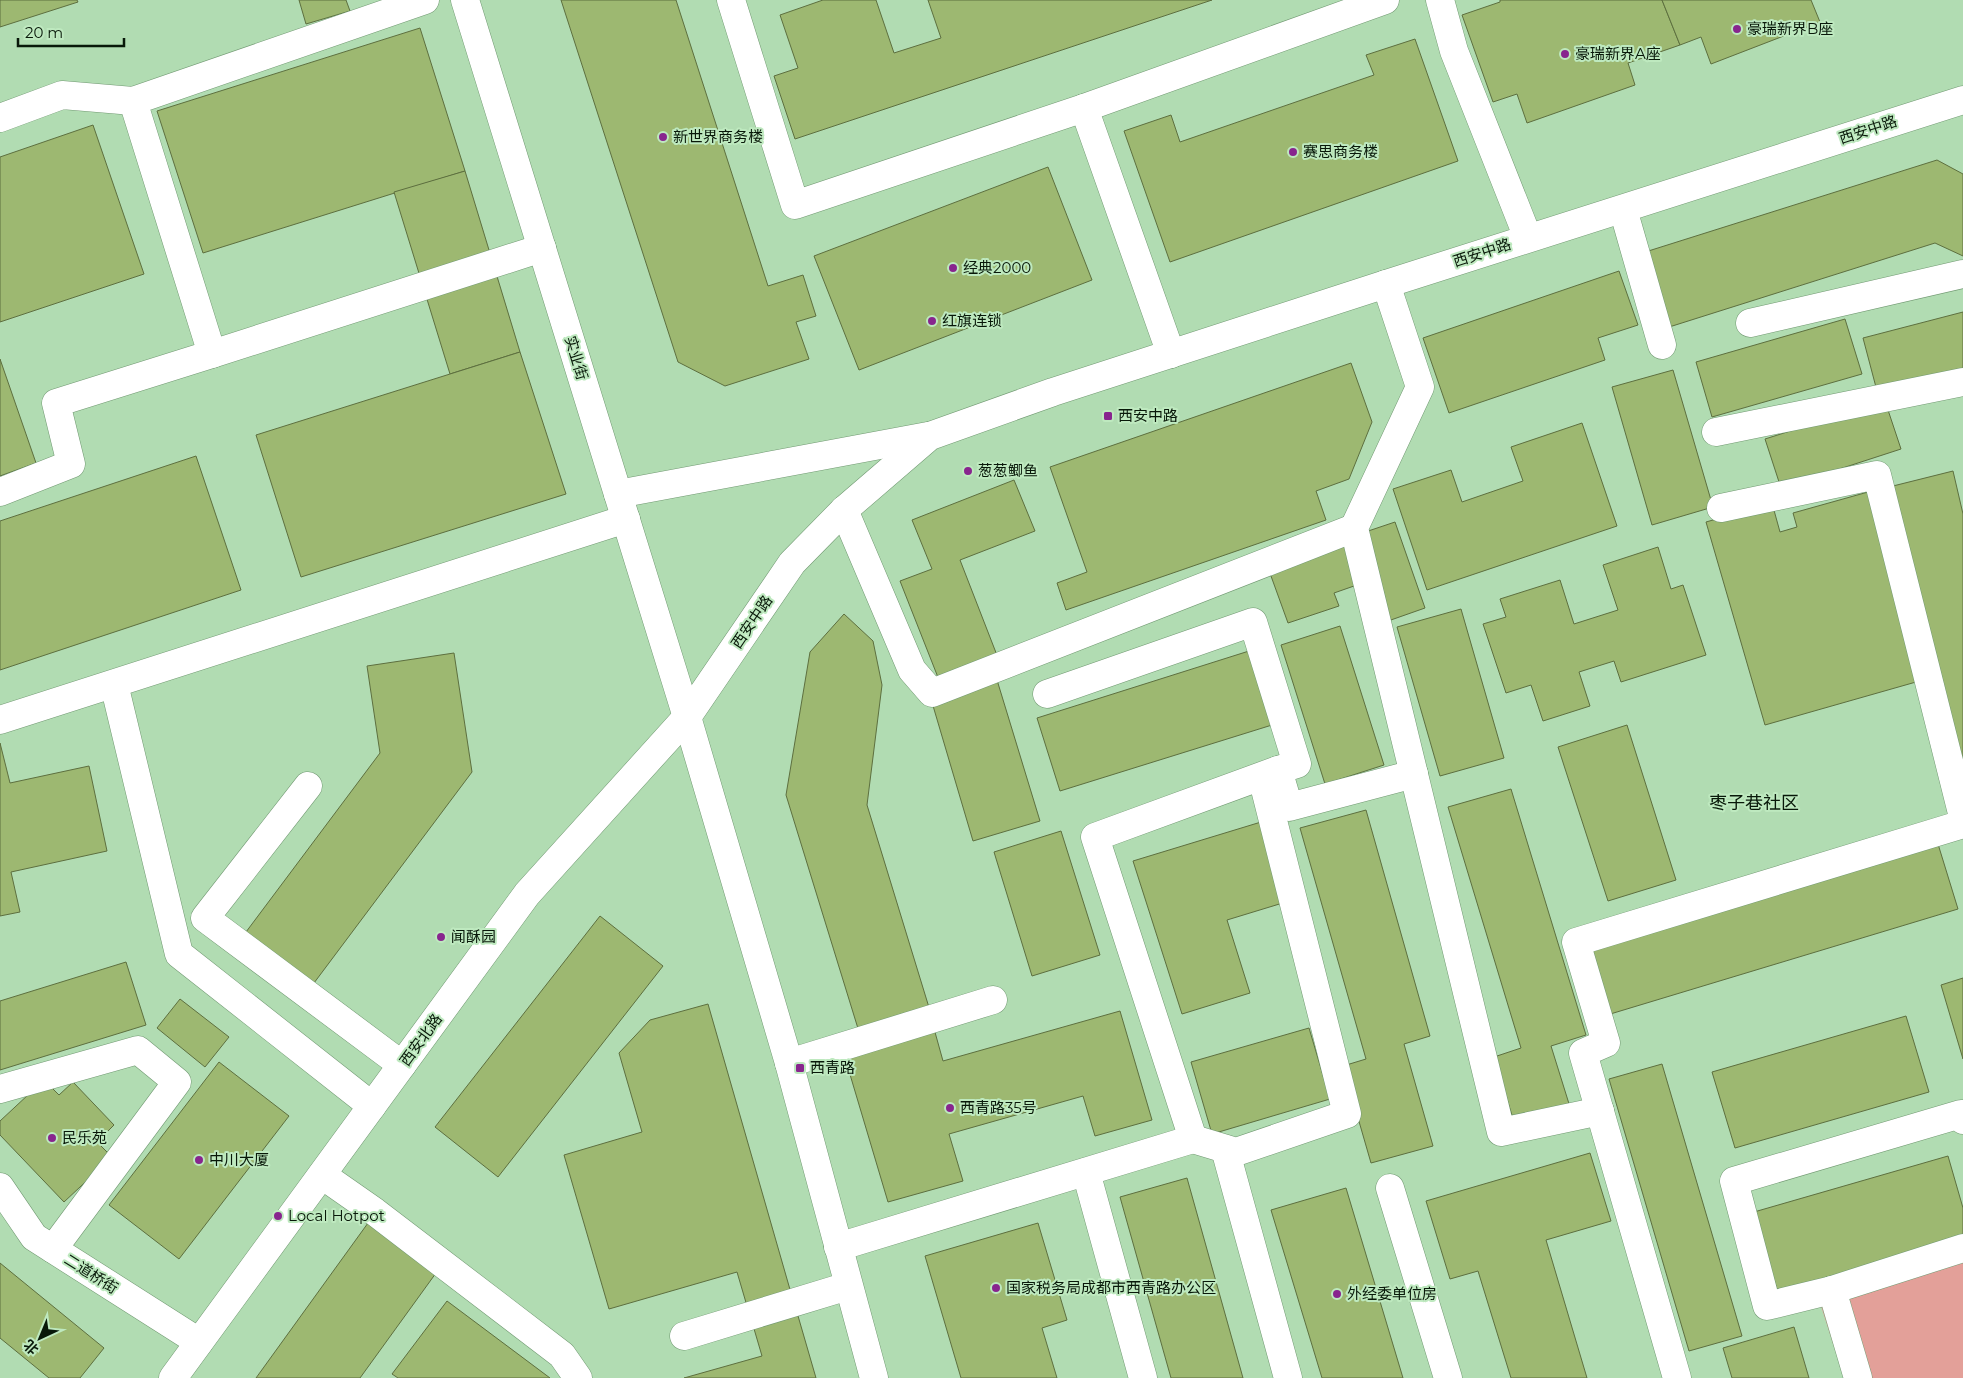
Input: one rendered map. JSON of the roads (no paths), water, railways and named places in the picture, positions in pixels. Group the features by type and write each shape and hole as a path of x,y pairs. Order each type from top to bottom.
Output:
{"street":[{"path":"0,118 62,95 133,101 426,0"},
{"name":"实业街","path":"465,0 687,717"},
{"path":"730,0 796,204 1084,108 1385,0"},
{"path":"1440,0 1454,51 1528,238"},
{"path":"1454,51 1469,46 1457,0"},
{"name":"西安中路","path":"687,717 792,563 844,510 930,436 1053,392 1528,238 1963,100"},
{"path":"133,101 212,354"},
{"path":"1084,108 1171,354"},
{"path":"1627,223 1662,345"},
{"path":"0,492 71,464 56,403 542,248"},
{"path":"1750,323 1963,274"},
{"path":"1386,284 1420,387 1354,528 1501,1132 1600,1111"},
{"path":"1716,432 1963,382"},
{"path":"618,494 930,436"},
{"path":"1721,508 1877,475 1963,817"},
{"path":"844,510 912,670 932,693 1354,528"},
{"path":"0,720 626,519"},
{"path":"1047,694 1253,622 1297,764 1095,837 1193,1139"},
{"path":"114,684 179,954 372,1106"},
{"path":"687,717 789,1063 874,1378"},
{"name":"西安北路","path":"174,1378 528,894 687,717"},
{"path":"1270,773 1289,807 1414,774"},
{"path":"838,1247 1193,1139 1236,1152 1347,1114 1270,773"},
{"path":"308,786 205,918 402,1065"},
{"path":"1677,1378 1583,1053 1606,1043 1576,942 1963,824"},
{"path":"789,1063 993,1000"},
{"path":"0,1089 138,1050 177,1082 53,1249"},
{"path":"1963,1120 1961,1114 1734,1181 1767,1306 1832,1290 1963,1248"},
{"path":"1224,1149 1288,1378"},
{"path":"1086,1172 1143,1378"},
{"path":"322,1175 375,1212 562,1355 578,1378"},
{"name":"二道桥街","path":"0,1187 34,1237 199,1342"},
{"path":"1390,1188 1448,1378"},
{"path":"684,1336 848,1286"},
{"path":"1832,1290 1858,1378"}],"place":[{"name":"豪瑞新界B座","path":"1737,29"},
{"name":"豪瑞新界A座","path":"1565,54"},
{"name":"新世界商务楼","path":"663,137"},
{"name":"赛思商务楼","path":"1293,152"},
{"name":"经典2000","path":"953,268"},
{"name":"红旗连锁","path":"932,321"},
{"name":"西安中路","path":"1108,416"},
{"name":"葱葱鲫鱼","path":"968,471"},
{"name":"闻酥园","path":"441,937"},
{"name":"西青路","path":"800,1068"},
{"name":"西青路35号","path":"950,1108"},
{"name":"民乐苑","path":"52,1138"},
{"name":"中川大厦","path":"199,1160"},
{"name":"Local Hotpot","path":"278,1216"},
{"name":"国家税务局成都市西青路办公区","path":"996,1288"},
{"name":"外经委单位房","path":"1337,1294"}],"district":[{"name":"枣子巷社区","path":"1754,803"}]}
